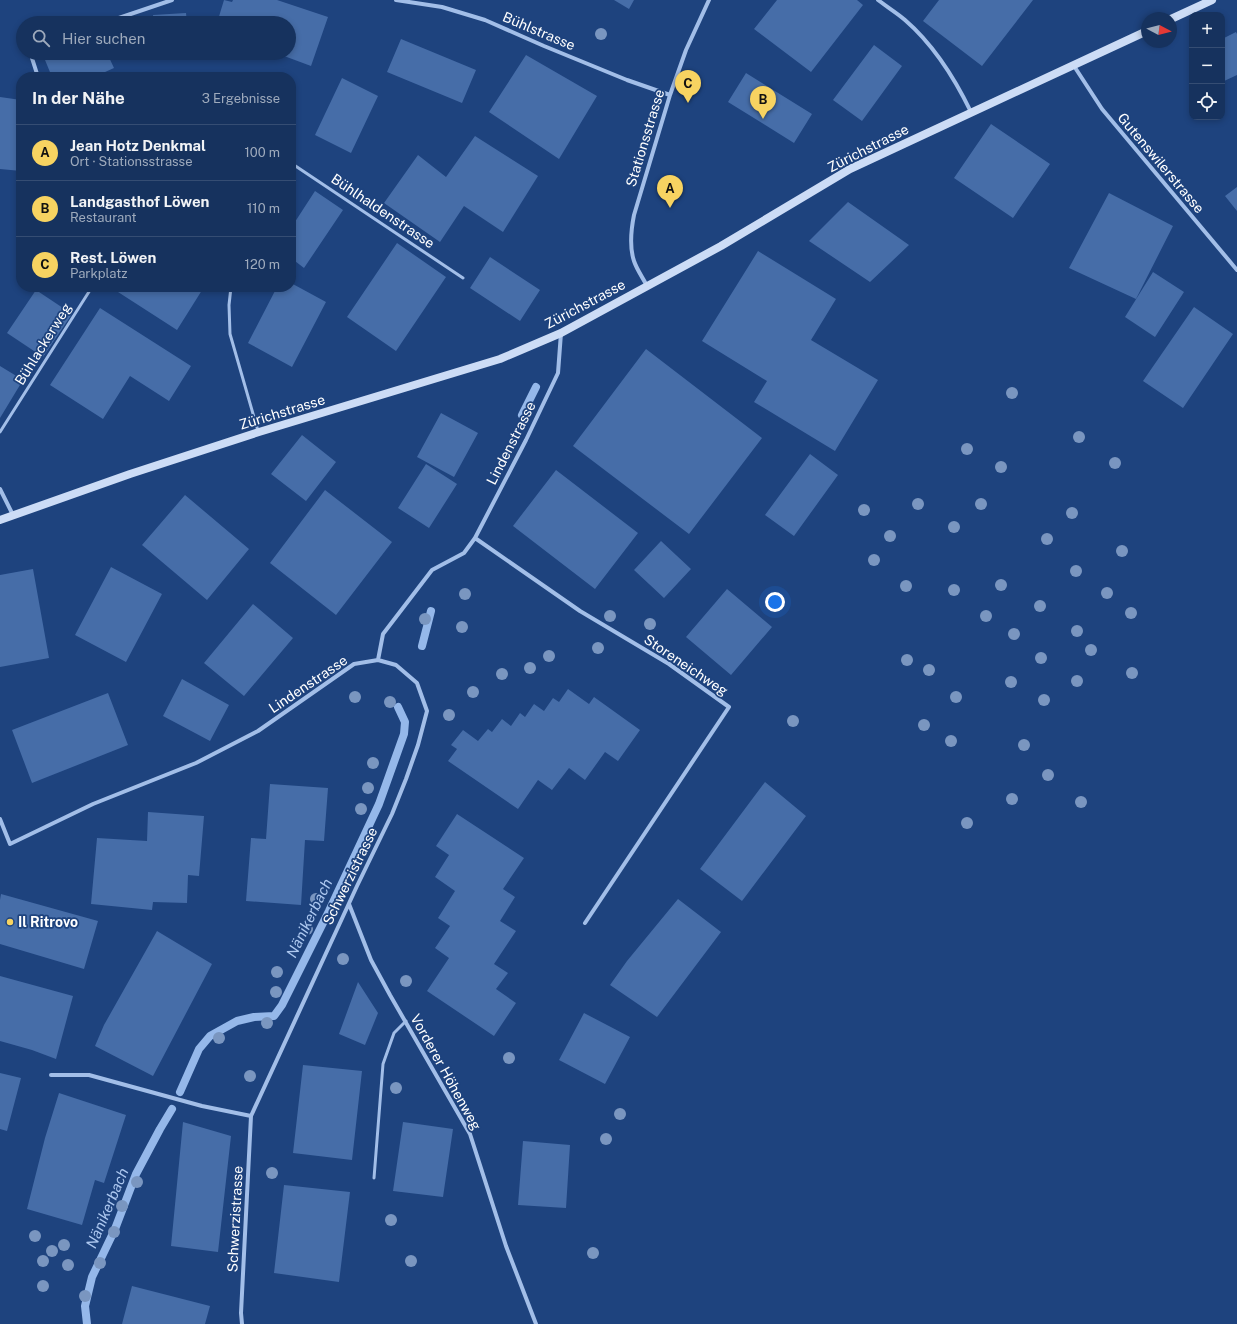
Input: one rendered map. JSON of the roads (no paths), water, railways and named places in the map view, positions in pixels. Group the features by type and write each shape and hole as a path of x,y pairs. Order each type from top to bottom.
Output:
{"main road":[{"path":"1177,16 1212,0"},
{"name":"Zürichstrasse","path":"0,520 130,474 259,432 500,360 561,333 721,246 850,170 1141,34"}],"street":[{"path":"125,16 172,0"},
{"name":"Bühlstrasse","path":"396,0 442,7 485,20 627,80 670,94"},
{"name":"Stationsstrasse","path":"647,286 634,262 631,248 631,233 634,215 670,94 686,50 709,0"},
{"path":"878,0 905,20 925,40 960,90 971,113"},
{"path":"33,60 36,72"},
{"name":"Gutenswilerstrasse","path":"1074,66 1102,109 1237,270"},
{"name":"Lindenstrasse","path":"0,819 10,844 93,804 196,763 258,731 354,664 378,660 383,634 432,570 464,553 475,538 526,440 558,373 561,333"},
{"path":"0,489 13,515"},
{"name":"Storeneichweg","path":"475,538 580,611 669,664 728,707 585,923"},
{"name":"Schwerzistrasse","path":"242,1324 251,1116 348,904 394,810 413,760 427,711 417,683 396,665 378,660"},
{"name":"Vorderer Höhenweg","path":"348,904 371,960 470,1134 506,1246 536,1324"},
{"path":"51,1075 89,1075 202,1106 251,1116"}],"lane":[{"name":"Bühlhaldenstrasse","path":"296,166 463,278"},
{"name":"Bühlackerweg","path":"0,432 89,292"},
{"path":"230,292 229,305 230,334 259,432"},
{"path":"374,1178 383,1064 394,1033 406,1021"}],"waterway":[{"name":"Nänikerbach","path":"522,415 536,387"},
{"name":"Nänikerbach","path":"422,646 431,611"},
{"name":"Nänikerbach","path":"180,1092 199,1049 210,1036 237,1021 254,1017 274,1016 282,1005 329,911 379,804 404,734 405,722 398,707"},
{"name":"Nänikerbach","path":"87,1324 85,1306 92,1277 115,1229 136,1174 172,1109"}],"place":[{"name":"Rest. Löwen","path":"688,103"},
{"name":"Landgasthof Löwen","path":"763,119"},
{"name":"Jean Hotz Denkmal","path":"670,208"},
{"name":"Il Ritrovo","path":"10,922"}]}
